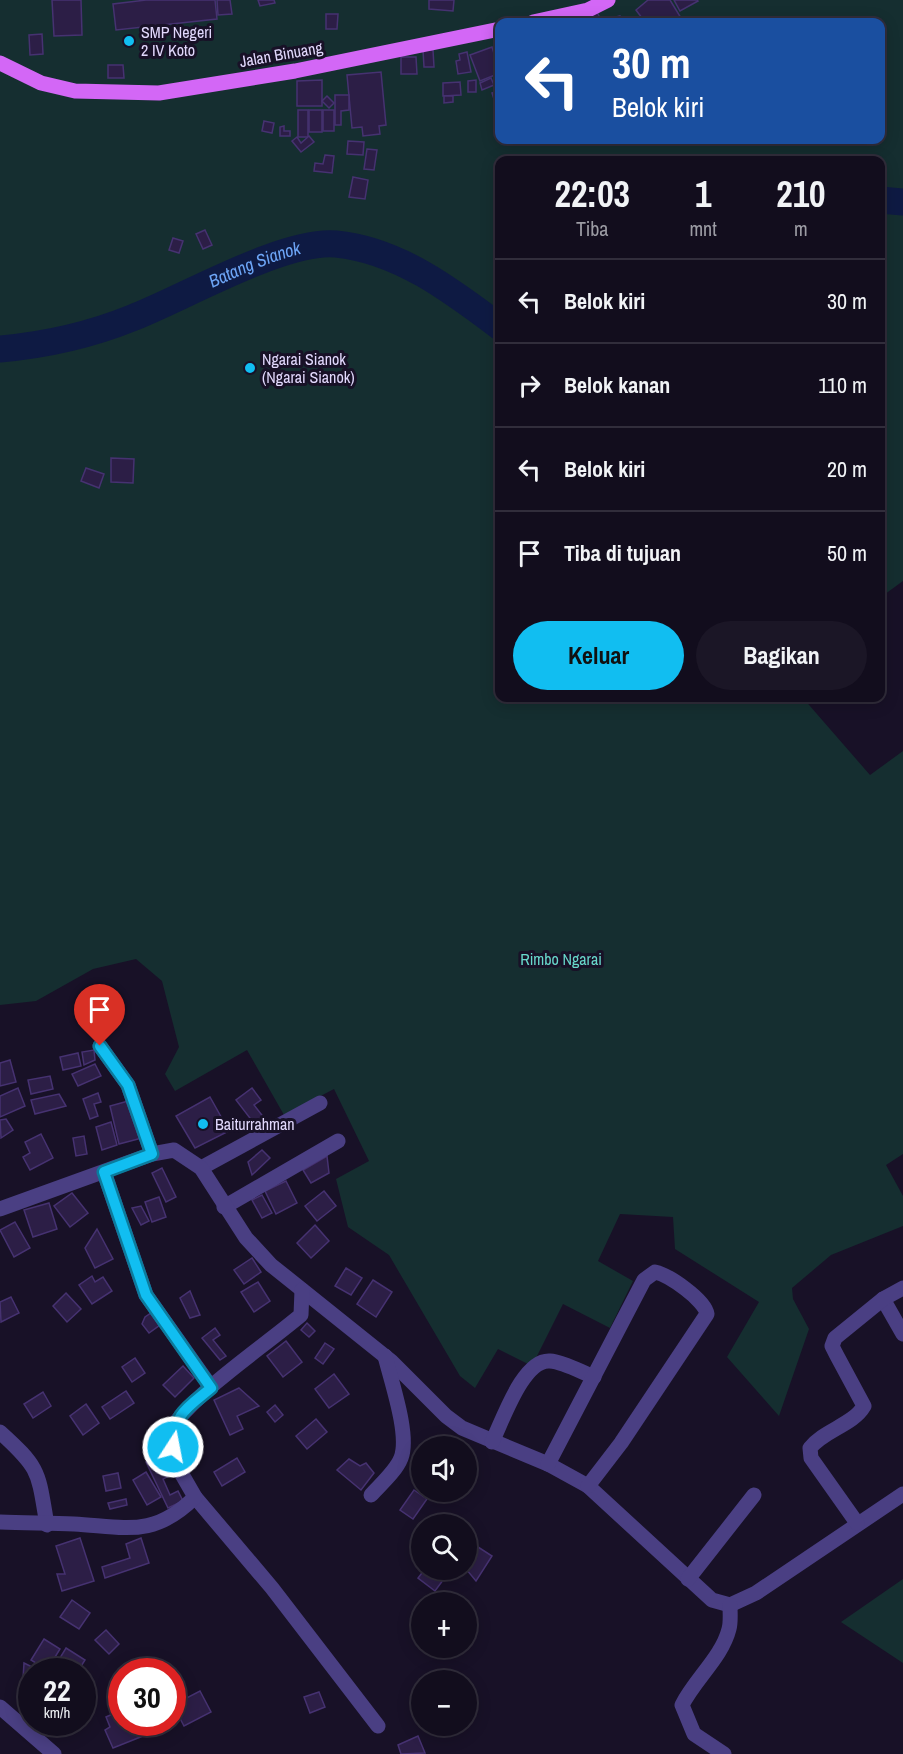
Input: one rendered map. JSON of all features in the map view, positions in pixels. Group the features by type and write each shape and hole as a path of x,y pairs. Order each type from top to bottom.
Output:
{"main road":[{"path":"551,18 588,10 608,0"},
{"name":"Jalan Binuang","path":"0,63 41,83 75,91 159,93 295,71 495,30"}],"street":[{"path":"100,1046 128,1085 152,1154"},
{"path":"201,1167 320,1103"},
{"path":"224,1207 338,1141"},
{"path":"0,1209 152,1154 174,1150 201,1167 224,1207 246,1238 271,1265 385,1356 446,1416 462,1428 548,1464 588,1486 688,1579 712,1599 730,1605 756,1593 903,1494"},
{"path":"104,1172 146,1295 211,1388"},
{"path":"548,1464 644,1280 655,1272 663,1274 706,1308 705,1319 621,1443 588,1486"},
{"path":"857,1523 811,1458 810,1448 818,1438 860,1413 864,1406 832,1346 835,1338 883,1299 903,1288"},
{"path":"301,1316 302,1290"},
{"path":"883,1299 903,1334"},
{"path":"317,1304 187,1408 174,1424 176,1464 195,1497 272,1588 378,1726"},
{"path":"371,1496 400,1461 403,1451 402,1432 385,1356"},
{"path":"492,1442 527,1371 538,1362 552,1361 594,1377"},
{"path":"0,1432 34,1464 39,1476 47,1525"},
{"path":"688,1579 754,1495"},
{"path":"0,1522 134,1528 156,1524 177,1515 195,1497"},
{"path":"718,1753 694,1734 682,1705 690,1689 721,1647 730,1628 730,1605"},
{"path":"0,1707 54,1754"}],"green space":[{"name":"Rimbo Ngarai","path":"0,0 903,0 903,581 885,594 885,156 495,156 495,702 806,702 870,775 903,751 903,1154 886,1165 903,1196 903,1226 831,1255 792,1288 793,1299 809,1329 779,1416 727,1357 759,1302 675,1249 673,1217 620,1214 598,1261 633,1281 610,1328 563,1304 532,1366 498,1349 475,1388 460,1376 389,1255 348,1227 336,1179 369,1161 334,1089 284,1115 247,1050 175,1091 165,1074 179,1047 162,981 136,959 93,969 36,1001 0,1005"},
{"path":"903,1579 903,1663 841,1622"}],"building":[{"path":"52,0 81,0 82,35 54,36"},
{"path":"146,0 215,0 217,19 116,30 113,4"},
{"path":"217,0 230,0 232,14 218,15"},
{"path":"258,0 274,0 275,3 260,6"},
{"path":"429,0 454,0 453,11 429,9"},
{"path":"648,0 670,0 681,18 642,18 636,10"},
{"path":"674,0 697,0 698,1 680,11"},
{"path":"596,10 600,18 578,18"},
{"path":"326,14 338,14 337,29 326,29"},
{"path":"42,34 43,54 30,55 29,35"},
{"path":"492,47 495,57 495,75 480,81 470,55"},
{"path":"423,50 433,50 434,67 424,67"},
{"path":"467,52 471,72 458,74 456,61 460,60 459,54"},
{"path":"401,57 416,57 417,74 401,74"},
{"path":"108,65 123,65 124,78 108,78"},
{"path":"381,72 386,125 379,126 380,134 363,136 362,127 352,128 347,75"},
{"path":"491,78 494,85 482,90 480,83"},
{"path":"322,80 322,106 297,106 297,81"},
{"path":"476,80 476,92 468,92 468,81"},
{"path":"460,82 461,95 443,96 443,83"},
{"path":"335,95 349,95 349,110 341,111 341,125 335,125"},
{"path":"327,96 334,103 329,108 322,101"},
{"path":"444,96 453,96 453,102 444,103"},
{"path":"298,110 308,110 308,137 298,137"},
{"path":"309,110 322,110 322,132 309,132"},
{"path":"323,110 334,110 334,131 323,131"},
{"path":"264,121 274,123 272,133 262,131"},
{"path":"284,126 284,131 290,131 290,136 280,136 280,127"},
{"path":"309,136 314,142 301,152 292,141 297,137 301,143"},
{"path":"348,141 364,142 363,155 347,154"},
{"path":"367,149 377,150 374,170 364,169"},
{"path":"325,155 334,156 332,173 314,171 315,163 323,164"},
{"path":"353,177 368,180 365,199 349,197"},
{"path":"205,230 212,245 203,249 196,234"},
{"path":"173,238 183,241 179,253 169,250"},
{"path":"111,458 134,459 133,483 111,482"},
{"path":"86,468 104,474 99,488 81,481"},
{"path":"94,1050 95,1060 84,1065 82,1052"},
{"path":"78,1053 81,1066 63,1070 60,1057"},
{"path":"10,1060 16,1082 0,1086 0,1063"},
{"path":"95,1064 101,1076 78,1086 72,1074"},
{"path":"50,1076 53,1089 31,1094 28,1080"},
{"path":"18,1088 25,1106 0,1117 0,1096"},
{"path":"252,1088 261,1100 254,1105 265,1119 256,1126 236,1100"},
{"path":"98,1093 101,1102 94,1104 98,1116 90,1119 83,1099"},
{"path":"59,1094 66,1106 35,1114 31,1100"},
{"name":"Baiturrahman","path":"210,1097 229,1131 195,1148 176,1116"},
{"path":"132,1100 142,1138 119,1144 110,1106"},
{"path":"6,1119 13,1130 1,1138 0,1120"},
{"path":"111,1122 117,1145 102,1150 96,1127"},
{"path":"41,1134 53,1158 30,1170 23,1157 30,1153 25,1142"},
{"path":"84,1136 87,1154 76,1156 73,1138"},
{"path":"262,1150 270,1158 252,1175 248,1162"},
{"path":"327,1156 329,1173 311,1183 303,1170"},
{"path":"162,1168 176,1197 166,1202 152,1173"},
{"path":"286,1181 297,1203 276,1214 265,1191"},
{"path":"324,1191 336,1206 317,1221 305,1206"},
{"path":"72,1193 88,1213 70,1227 54,1206"},
{"path":"262,1195 272,1213 262,1218 252,1200"},
{"path":"159,1197 166,1217 152,1222 145,1202"},
{"path":"49,1203 57,1229 33,1237 24,1210"},
{"path":"141,1206 149,1221 141,1225 132,1208"},
{"path":"15,1222 30,1248 14,1257 0,1230"},
{"path":"315,1225 329,1241 311,1258 297,1243"},
{"path":"97,1229 113,1259 95,1268 85,1248"},
{"path":"252,1258 261,1272 244,1284 234,1270"},
{"path":"346,1268 362,1278 351,1295 335,1286"},
{"path":"92,1276 95,1282 103,1277 112,1291 92,1304 79,1285"},
{"path":"373,1280 392,1292 376,1317 357,1304"},
{"path":"258,1282 270,1301 254,1312 241,1292"},
{"path":"190,1291 200,1315 190,1318 180,1298"},
{"path":"66,1293 81,1309 67,1322 53,1306"},
{"path":"11,1297 19,1313 1,1322 0,1302"},
{"path":"151,1313 160,1325 149,1333 142,1324 145,1317"},
{"path":"307,1323 315,1331 309,1337 301,1330"},
{"path":"215,1328 220,1335 213,1340 226,1356 220,1360 202,1338"},
{"path":"286,1341 302,1362 283,1377 267,1356"},
{"path":"325,1343 334,1349 323,1364 315,1358"},
{"path":"135,1358 145,1373 132,1382 122,1367"},
{"path":"183,1366 194,1378 175,1397 163,1385"},
{"path":"334,1374 349,1394 329,1408 315,1389"},
{"path":"239,1388 259,1406 237,1416 243,1429 230,1435 214,1400"},
{"path":"126,1391 134,1403 110,1419 102,1407"},
{"path":"43,1392 51,1406 33,1418 24,1404"},
{"path":"86,1404 99,1423 83,1435 70,1416"},
{"path":"275,1405 283,1415 275,1422 267,1412"},
{"path":"316,1419 327,1432 307,1449 296,1436"},
{"path":"166,1451 176,1472 163,1479 170,1495 178,1491 183,1501 168,1508 146,1462"},
{"path":"237,1458 245,1472 222,1486 214,1472"},
{"path":"349,1459 360,1466 366,1463 374,1473 361,1490 337,1470"},
{"path":"146,1472 161,1497 147,1505 133,1480"},
{"path":"118,1473 121,1488 106,1491 103,1476"},
{"path":"411,1494 411,1502 425,1502 416,1514 411,1514 411,1518 400,1510"},
{"path":"126,1499 127,1505 110,1509 108,1503"},
{"path":"80,1538 94,1581 62,1591 57,1574 65,1574 56,1546"},
{"path":"141,1538 149,1563 105,1578 102,1567 130,1558 126,1544"},
{"path":"478,1547 492,1556 477,1579"},
{"path":"421,1580 443,1580 435,1591"},
{"path":"72,1600 90,1613 79,1629 60,1617"},
{"path":"106,1630 119,1644 109,1654 95,1640"},
{"path":"44,1639 60,1649 54,1658 32,1658"},
{"path":"66,1648 82,1658 60,1658"},
{"path":"200,1691 211,1712 186,1725 186,1698"},
{"path":"319,1692 325,1707 310,1713 304,1697"},
{"path":"108,1728 108,1736 143,1736 113,1748 105,1730"},
{"path":"418,1736 425,1753 401,1754 398,1745"}],"waterway":[{"name":"Batang Sianok","path":"885,200 903,202"},
{"name":"Batang Sianok","path":"0,349 50,342 100,329 154,309 262,260 314,245 336,244 359,248 402,263 443,286 495,323"}],"place":[{"name":"SMP Negeri 2 IV Koto","path":"129,41"},
{"name":"Ngarai Sianok (Ngarai Sianok)","path":"250,368"},
{"name":"Baiturrahman","path":"203,1124"}],"route":[{"path":"100,1046 128,1085 152,1154 104,1172 110,1193 137,1276 146,1295 211,1388 187,1408 174,1424 173,1447"}]}
